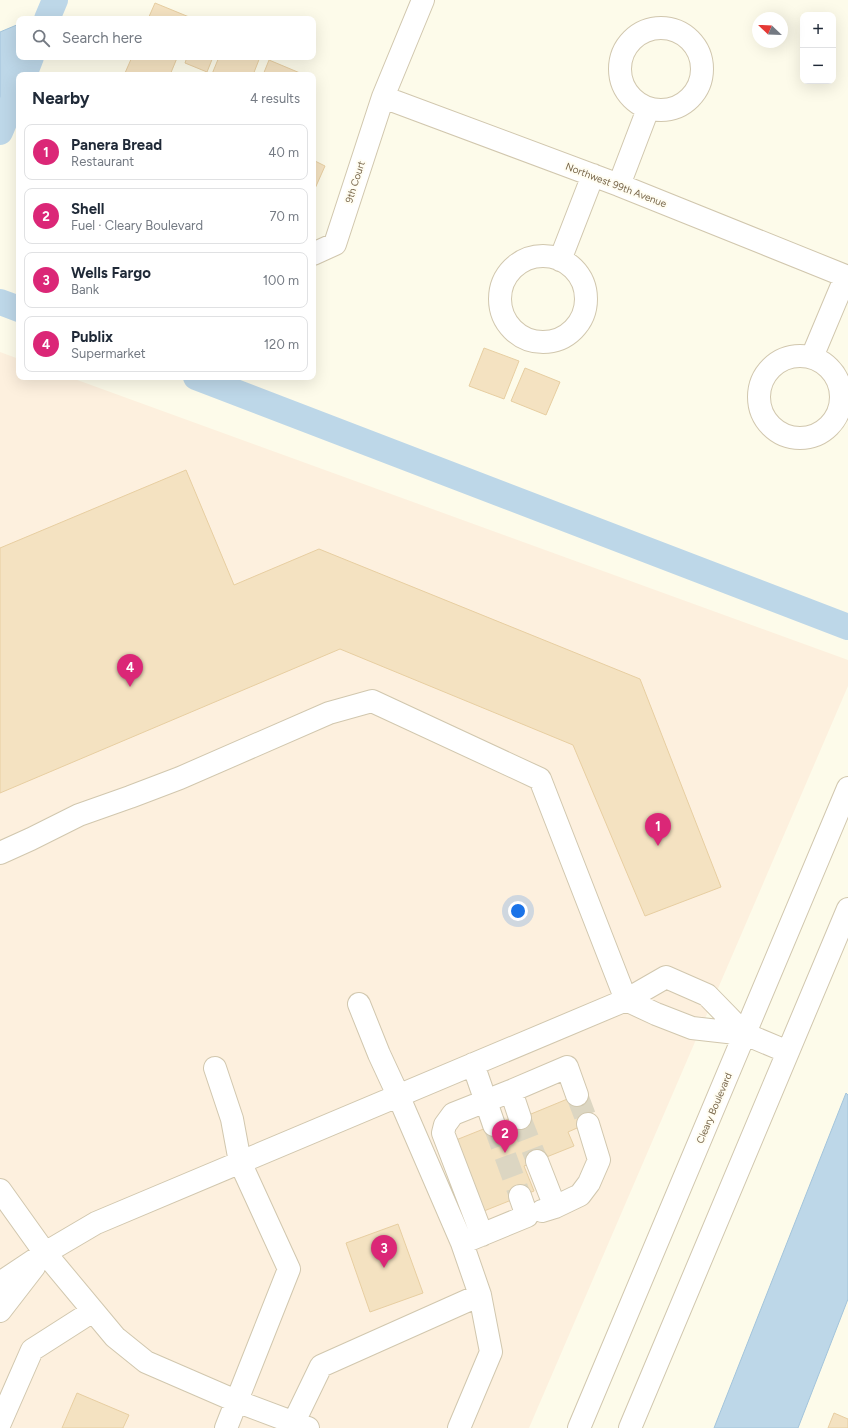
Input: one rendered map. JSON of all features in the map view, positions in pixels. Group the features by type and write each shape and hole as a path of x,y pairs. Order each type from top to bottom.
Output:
{"street":[{"name":"9th Court","path":"316,253 335,244 383,97 424,0"},
{"name":"Northwest 99th Avenue","path":"383,97 594,175 847,276"},
{"path":"619,185 648,109"},
{"path":"560,260 594,175"},
{"path":"812,357 847,276"},
{"path":"0,853 79,815 130,798 180,778 329,713 372,701 540,778 626,1000 692,1028 745,1034 788,1052"},
{"name":"Cleary Boulevard","path":"579,1428 848,788"},
{"path":"630,1428 848,909"},
{"path":"0,1283 45,1253 96,1223 626,1000 666,977 707,994 745,1034"},
{"path":"359,1004 378,1054 398,1095 462,1243 480,1295 491,1352 459,1428"},
{"path":"473,1064 494,1125"},
{"path":"482,1236 443,1133 445,1125 453,1114 486,1102 567,1067 577,1095"},
{"path":"215,1068 232,1119 240,1162 288,1269 226,1428"},
{"path":"511,1091 520,1118"},
{"path":"462,1243 482,1236 524,1206 555,1207 580,1195 590,1183 599,1160 588,1124"},
{"path":"537,1161 555,1207"},
{"path":"0,1190 45,1253 115,1337 146,1362 298,1426 321,1366 480,1295"},
{"path":"0,1312 45,1253"},
{"path":"0,1423 32,1350 93,1311"}],"shaded area":[{"path":"0,352 16,358 16,380 77,380 848,660 848,686 529,1428 0,1428"}],"water":[{"path":"16,25 16,60 30,60 25,72 16,72 16,94 0,132 0,32"},
{"path":"846,1093 848,1095 848,1299 798,1428 714,1428"}],"building":[{"path":"155,3 187,16 149,16"},
{"path":"131,60 176,60 171,72 125,72"},
{"path":"186,60 212,60 207,72 185,63"},
{"path":"218,60 259,60 254,72 213,72"},
{"path":"269,60 298,72 264,72"},
{"path":"316,162 325,166 316,186"},
{"path":"484,348 519,361 504,399 469,386"},
{"path":"525,368 560,382 546,415 511,401"},
{"path":"186,470 234,585 319,549 640,679 721,887 645,916 573,745 340,649 0,793 0,548"},
{"path":"582,1093 593,1121 568,1132 574,1146 524,1166 534,1191 479,1213 451,1142 511,1118 514,1121"},
{"path":"398,1224 423,1293 370,1312 346,1243"},
{"path":"77,1393 129,1415 123,1428 62,1428"},
{"path":"834,1413 848,1419 848,1428 828,1428"}],"waterway":[{"path":"48,16 55,0"},
{"path":"25,72 30,60"},
{"path":"0,132 16,94"},
{"path":"0,302 16,308"},
{"path":"204,380 848,627"}],"tunnel":[{"path":"577,1095 588,1124"},
{"path":"520,1118 537,1161"},
{"path":"494,1125 520,1196"}],"place":[{"name":"Publix","path":"130,687"},
{"name":"Panera Bread","path":"658,846"},
{"name":"Shell","path":"505,1153"},
{"name":"Wells Fargo","path":"384,1268"}]}
